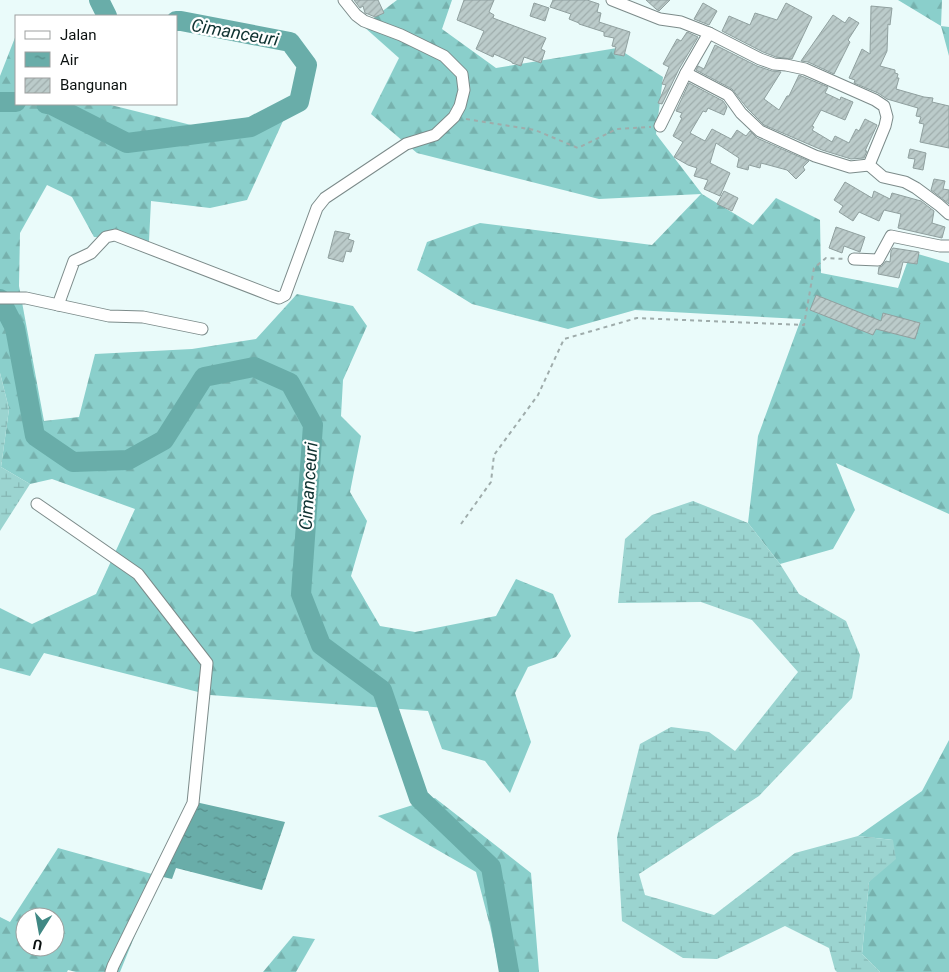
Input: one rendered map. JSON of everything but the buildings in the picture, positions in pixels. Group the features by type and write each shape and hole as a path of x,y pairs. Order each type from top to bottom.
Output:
{"street":[{"path":"58,305 74,261 91,253 106,237 115,235 273,296 279,298 285,296 317,208 326,198 406,144 435,135 454,117 460,106 464,90 462,74 444,56 401,35 364,21 356,15 344,0"},
{"path":"612,0 660,19 682,22 760,59 774,64 786,64 806,69 876,100 884,106 887,117 869,165"},
{"path":"660,126 709,34"},
{"path":"686,74 728,95 741,113 760,131 816,156 850,167 869,165 883,177 905,182 916,188 949,214"},
{"path":"854,259 878,260 891,236 940,246 949,246"},
{"path":"0,298 26,298 109,316 143,317 202,329"},
{"path":"37,504 138,574 207,663 194,802 112,966 111,972"}],"path":[{"path":"454,117 535,130 578,148 617,129 660,126"},
{"path":"461,524 490,482 494,455 538,395 564,339 636,318 804,325 814,268 826,258 854,259"}],"green space":[{"path":"397,0 452,0 442,29 496,68 617,48 663,77 656,134 702,194 753,225 776,198 820,220 821,273 898,288 911,252 949,263 949,514 836,463 855,510 833,549 780,564 748,523 758,436 801,319 635,310 568,329 472,304 417,270 427,242 480,223 652,245 701,194 599,199 417,153 371,114 399,58 363,26"},
{"path":"898,0 942,0 941,26"},
{"path":"941,26 949,27 949,56"},
{"path":"15,38 15,105 111,105 199,127 288,110 247,200 210,208 151,201 149,241 94,237 72,197 47,185 20,233 19,286 44,421 79,417 95,354 192,349 256,339 297,294 353,306 367,326 343,380 341,416 361,436 350,492 367,521 351,576 380,626 415,632 496,616 516,579 553,594 571,636 556,657 528,667 515,693 531,742 510,793 485,761 442,749 428,711 210,695 44,653 30,676 0,668 0,608 32,624 96,594 135,509 52,479 30,484 1,467 9,409 0,373 0,76"},
{"path":"0,373 9,409 1,467 30,484 0,531"},
{"path":"693,501 748,523 780,564 799,594 846,621 860,655 852,698 759,796 639,874 645,895 714,915 795,853 858,836 893,840 896,859 869,882 862,954 880,972 837,972 829,948 785,926 717,959 683,958 622,921 617,837 640,744 671,727 709,732 735,751 798,672 752,620 701,602 618,603 625,539 652,515"},
{"path":"949,740 949,972 880,972 862,954 869,882 893,840 858,836 922,791"},
{"path":"435,798 531,873 539,972 500,972 476,872 378,816"},
{"path":"58,848 159,876 120,972 76,972 68,970 67,972 0,972 0,917 10,922 15,914 15,957 65,957 65,907 20,907"},
{"path":"293,936 315,939 296,972 263,972"}],"water":[{"path":"191,801 285,822 262,890 176,868 172,879 159,876"}],"waterway":[{"name":"Cimanceuri","path":"99,0 106,15"},
{"name":"Cimanceuri","path":"52,105 127,143 251,127 299,102 307,65 290,42 178,21"},
{"name":"Cimanceuri","path":"0,102 15,102"},
{"name":"Cimanceuri","path":"0,299 15,328 35,436 73,462 128,460 164,440 204,377 254,367 290,383 313,425 301,594 321,645 382,690 419,798 491,867 509,972"}]}
